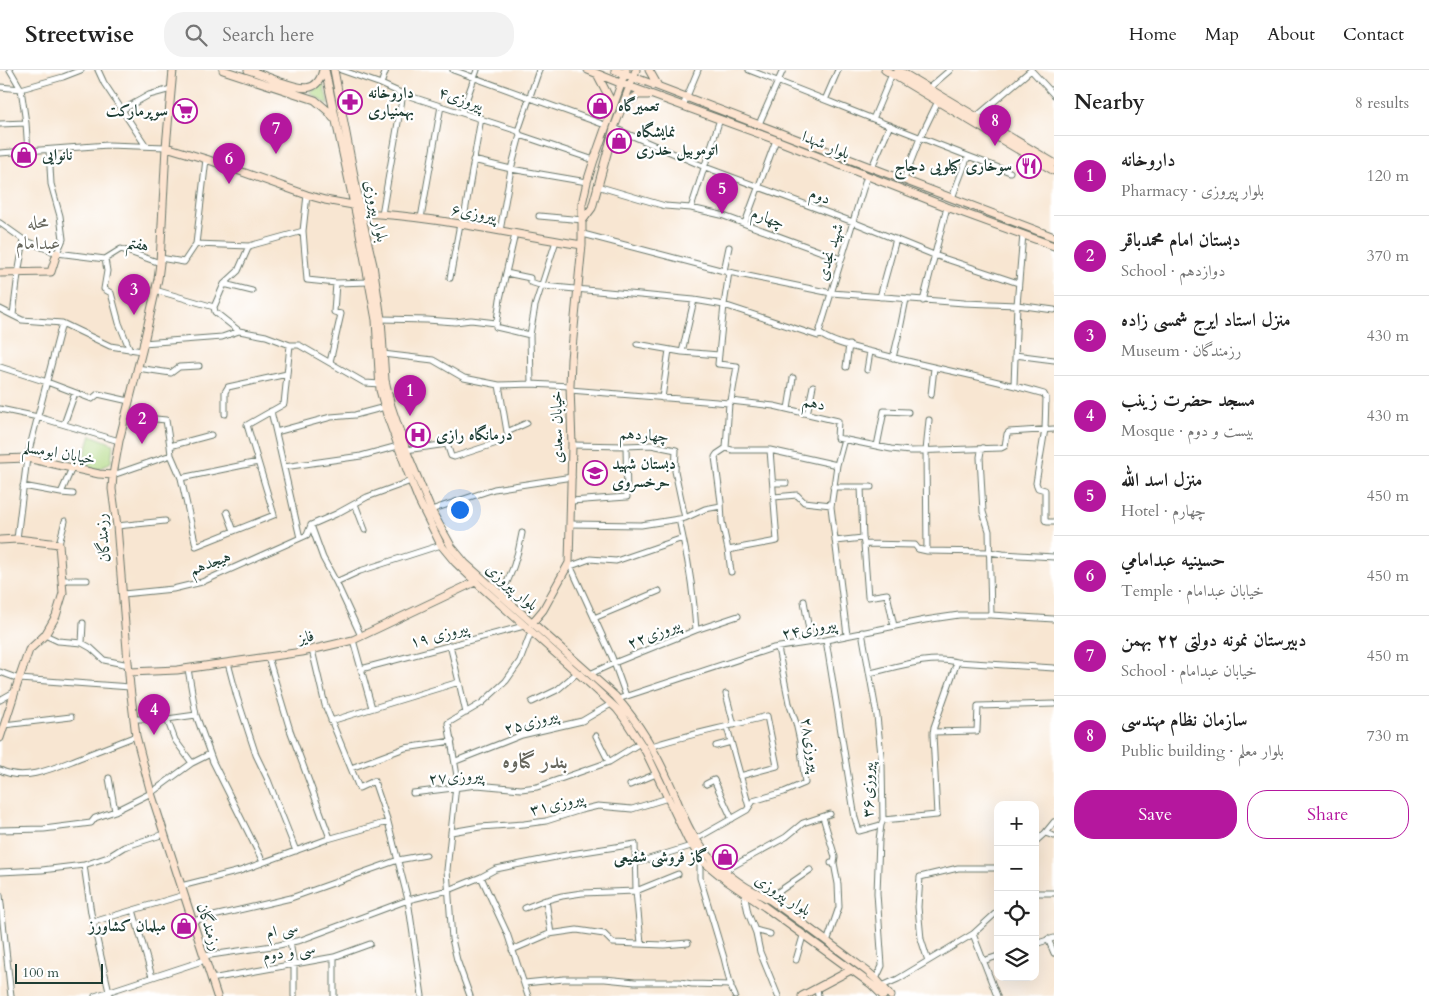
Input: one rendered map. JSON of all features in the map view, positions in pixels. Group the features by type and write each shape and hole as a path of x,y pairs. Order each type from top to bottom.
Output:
{"street":[{"path":"10,70 21,89 28,152"},
{"path":"0,87 21,89 63,78 81,70"},
{"path":"98,70 104,83 146,146"},
{"name":"رزمندگان","path":"173,70 166,148 160,260 155,290 119,441 112,476 112,489 136,736 151,793 211,978 215,996"},
{"path":"223,70 301,88 310,88 320,80 324,70"},
{"path":"248,70 315,100 328,110 335,120"},
{"name":"بلوار پیروزی","path":"324,70 353,205 370,266 369,282 376,320 380,384 385,407 419,501 441,545 475,582 532,623 590,674 614,702 640,743 682,829 693,842 724,871 748,889 768,899 876,979 891,996"},
{"name":"بلوار پیروزی","path":"334,70 380,319 385,380 391,406 406,450 432,510 451,546 464,562 501,596 530,632 614,702 641,728 663,768 700,857 727,881 872,985 883,996"},
{"name":"پیروزی۴","path":"341,70 403,94 481,118 594,160"},
{"path":"381,84 386,70"},
{"path":"453,70 605,125"},
{"path":"462,112 477,70"},
{"path":"500,231 519,133 539,70"},
{"name":"بلوار شهدا","path":"588,70 1054,246"},
{"name":"بلوار شهدا","path":"615,70 634,73 658,86 686,97 1054,237"},
{"path":"649,70 658,86"},
{"path":"683,106 698,70"},
{"path":"749,70 1010,172"},
{"path":"759,124 783,70"},
{"path":"825,100 838,70"},
{"path":"885,70 895,72 929,88 1054,163"},
{"path":"929,88 950,70"},
{"path":"976,117 1031,70 1054,95"},
{"name":"خیابان سعدی","path":"532,623 543,610 570,564 572,445 570,388 583,234 582,204 605,125 625,71"},
{"path":"873,119 895,72"},
{"path":"895,72 938,101 1054,170"},
{"name":"خیابان سعدی","path":"583,220 592,208 614,128 634,73"},
{"path":"597,74 610,98 611,109"},
{"path":"122,110 149,95 171,90"},
{"path":"382,214 403,94"},
{"path":"622,106 638,95 653,95"},
{"path":"904,179 920,138 938,101"},
{"path":"421,218 442,106"},
{"path":"450,278 481,118"},
{"path":"690,208 720,119"},
{"path":"0,124 26,122"},
{"path":"872,167 890,125"},
{"name":"دوم","path":"614,128 705,167 934,255 1018,283"},
{"path":"745,223 776,140"},
{"path":"0,153 108,145 166,148 206,159 307,195 353,205"},
{"path":"0,273 51,272 63,239 60,216 50,184 49,150"},
{"path":"952,198 968,156"},
{"path":"160,260 184,262 196,244 206,159"},
{"path":"474,160 511,169 587,182"},
{"name":"شهید نجدی","path":"818,334 867,176"},
{"name":"چهارم","path":"597,186 665,206 690,208 721,215 841,259"},
{"path":"307,195 303,231 307,280 336,283 369,282"},
{"path":"923,301 947,207"},
{"name":"پیروزی۶","path":"361,213 421,218 582,245"},
{"path":"539,216 583,220"},
{"name":"هفتم","path":"0,223 24,240 57,253 105,259 121,249 160,260"},
{"path":"196,244 249,246 303,231"},
{"path":"515,234 500,299 496,327 530,335"},
{"path":"583,234 727,272 831,293 1054,310"},
{"path":"1014,385 1018,283 1023,234"},
{"path":"880,297 896,239"},
{"path":"13,315 24,240"},
{"path":"531,384 530,335 536,306 556,241"},
{"path":"249,246 238,271 224,284 214,307 215,312 240,331 266,336 290,345 300,345 365,383 380,384"},
{"path":"726,448 730,402 737,366 718,364 730,247"},
{"path":"105,259 107,271 104,289 111,293 119,323 130,350"},
{"path":"506,273 530,278 530,282 543,286 694,300 724,305 870,352 1014,385 1044,394 1046,398 1045,429 1036,483 1038,488 1045,490 1045,520 1047,522 1054,522"},
{"path":"330,362 341,314 334,312 336,283"},
{"path":"224,284 252,291"},
{"path":"155,290 214,307"},
{"path":"893,358 906,299"},
{"path":"682,352 694,300"},
{"path":"0,309 22,320 62,322 110,346 130,350 222,337 240,331"},
{"path":"380,319 456,322 471,320 496,323"},
{"path":"17,539 27,458 62,322"},
{"path":"638,344 682,352 719,355"},
{"path":"125,416 166,420 171,455 181,478 196,546 274,515 247,424 284,404 290,345"},
{"path":"846,367 849,346"},
{"path":"662,398 669,350"},
{"path":"867,370 870,352"},
{"name":"دهم","path":"383,354 433,360 464,378 499,385 531,384 662,398 774,406 838,421 837,438 844,439"},
{"path":"1015,355 1054,360"},
{"path":"137,368 171,373 179,367 199,366"},
{"path":"0,367 92,399 98,394 129,401"},
{"path":"931,395 934,368"},
{"path":"225,414 225,392 228,387 287,374"},
{"path":"788,410 793,378"},
{"path":"406,450 447,444 451,456 454,457 509,439 499,385"},
{"path":"807,414 813,386"},
{"path":"64,424 75,393"},
{"path":"276,432 331,417 356,415 385,407"},
{"path":"0,409 38,416 119,441"},
{"path":"271,411 300,538 307,535 311,525 367,497 411,481"},
{"path":"877,446 884,411 908,412"},
{"path":"927,551 926,451 929,420"},
{"path":"508,432 527,423"},
{"path":"847,635 831,505 837,465 844,439 910,451 1001,448 1005,446 1009,432 1054,429"},
{"path":"170,446 212,435"},
{"name":"چهاردهم","path":"572,445 650,445 676,450 675,471 685,518"},
{"path":"284,468 361,456 398,446"},
{"path":"571,501 627,497 626,446"},
{"path":"726,448 732,450 770,450 837,465"},
{"path":"726,448 715,457 722,522 731,572"},
{"path":"983,448 980,457 983,512 989,531 991,557 991,615"},
{"path":"728,550 776,541 770,450"},
{"path":"112,476 171,455"},
{"name":"خیابان ابومسلم","path":"0,459 27,458 112,476"},
{"path":"181,478 258,462"},
{"path":"60,493 72,468"},
{"path":"432,510 494,489 572,477"},
{"path":"773,483 786,483"},
{"path":"23,486 73,494"},
{"path":"833,487 871,487"},
{"path":"861,487 868,597 887,594 894,626"},
{"path":"774,497 797,495 804,502 831,505"},
{"path":"355,504 365,530"},
{"path":"570,524 642,525 685,518 704,509 721,506"},
{"path":"227,512 234,531"},
{"name":"پیروزی۲۲","path":"590,674 696,630 690,568 679,519"},
{"path":"0,738 29,650 45,635 56,616 63,593 59,544 65,521"},
{"path":"117,526 165,521"},
{"path":"311,525 323,558 361,636"},
{"path":"501,596 515,565 520,550 522,533"},
{"name":"هیجدهم","path":"123,594 173,589 202,582 300,538"},
{"path":"626,696 614,663 570,564 590,559 616,561 683,538"},
{"path":"0,540 17,539 59,544"},
{"path":"834,541 915,545 918,549 927,551 990,552 1054,557"},
{"path":"336,582 360,571 441,545"},
{"path":"62,580 87,580"},
{"name":"فایز","path":"130,668 188,668 228,663 312,650 353,640 475,582"},
{"path":"594,618 659,591"},
{"path":"804,601 811,642"},
{"name":"پیروزی۲۴","path":"614,702 626,696 778,648 936,618 959,615 991,615 1054,619"},
{"path":"696,630 738,616"},
{"path":"82,643 83,622"},
{"name":"پیروزی ۱۹","path":"361,669 524,626"},
{"path":"470,996 457,960 452,939 447,870 457,776 456,761 448,723 482,703 506,681 520,660 530,632"},
{"name":"پیروزی۳۶","path":"862,632 877,716 881,756 882,823 876,893 882,966 876,979"},
{"path":"45,635 58,642 82,643 91,648 104,660 130,668"},
{"path":"353,640 372,708"},
{"path":"826,640 855,818 859,831 882,823 938,815 933,732 957,662"},
{"path":"450,645 466,713"},
{"name":"پیروزی۲۸","path":"636,863 693,842 747,810 753,801 784,792 805,783 800,741 789,703 778,648"},
{"path":"312,650 325,705 359,788 374,781 388,822 408,900 422,996"},
{"path":"268,657 290,730 330,838"},
{"path":"870,673 927,661 949,660 1054,668"},
{"path":"228,663 256,755 296,851"},
{"path":"188,668 196,715 210,754 263,862"},
{"path":"0,672 19,679 130,688"},
{"path":"532,702 556,690 577,672"},
{"path":"331,721 459,682"},
{"path":"0,700 14,692"},
{"path":"726,694 734,726"},
{"name":"پیروزی۲۵","path":"456,761 522,735 582,721 614,702"},
{"path":"933,732 977,731 978,706 1054,704"},
{"path":"134,720 167,719 196,715"},
{"path":"652,746 674,738 734,726 767,716 777,766 740,776"},
{"path":"4,724 71,717"},
{"path":"167,719 175,740 192,763"},
{"path":"727,727 749,807"},
{"path":"0,770 7,774 48,771 136,736"},
{"path":"596,736 609,762"},
{"path":"351,768 405,748 452,741"},
{"path":"716,746 731,742"},
{"name":"پیروزی۲۷","path":"413,792 477,785 521,789 537,787 609,762 640,743"},
{"path":"0,830 44,829 91,823 94,818 151,793 192,763 210,754"},
{"path":"630,785 656,774"},
{"path":"109,778 115,810"},
{"path":"706,784 714,780 732,819"},
{"name":"پیروزی۳۱","path":"450,832 480,827 546,821 598,806 632,810 668,798"},
{"path":"724,871 786,837 803,823 830,814"},
{"path":"823,817 835,858 833,863 838,884 840,907 827,942"},
{"path":"181,886 240,871 330,838 388,822"},
{"path":"1039,839 1054,822"},
{"path":"1046,833 1054,836"},
{"path":"0,872 84,865 108,857 124,847 164,834"},
{"name":"سی ام","path":"95,996 109,994 204,958 301,940 408,900 449,890 496,869 635,844 636,863"},
{"path":"192,921 291,898 398,860 426,855"},
{"path":"700,857 700,878 735,996"},
{"path":"636,863 640,943"},
{"path":"84,865 93,922 109,994"},
{"path":"928,960 921,939 918,907 920,877 958,868 994,868"},
{"path":"768,899 810,870"},
{"path":"525,908 546,900 582,893 636,891 678,874"},
{"path":"481,877 507,934 528,996"},
{"path":"744,893 760,952 778,996"},
{"path":"1039,893 1054,893"},
{"path":"0,894 11,996"},
{"path":"93,922 184,896"},
{"path":"546,900 551,934"},
{"path":"132,910 152,978"},
{"path":"882,986 898,979 972,934 994,915"},
{"path":"512,950 551,934 577,930 604,934 613,943 664,945 688,943"},
{"path":"755,930 770,934"},
{"path":"972,934 997,996"},
{"path":"796,960 803,936"},
{"path":"1039,943 1051,939 1054,953"},
{"path":"290,942 294,965 294,996"},
{"name":"سی و دوم","path":"211,978 334,958 370,944"},
{"path":"983,961 994,957"},
{"path":"334,958 334,996"},
{"path":"802,996 851,970"},
{"path":"525,983 564,979 597,979 731,985"},
{"path":"817,988 818,996"}],"green space":[{"path":"323,83 329,105 310,93"},
{"path":"91,435 113,444 111,462 97,470 81,466"}],"place":[{"name":"داروخانه بهمنیاری","path":"350,102"},
{"name":"تعمیرگاه","path":"600,106"},
{"name":"سوپرمارکت","path":"185,111"},
{"name":"نمایشگاه اتوموبیل خدری","path":"619,141"},
{"name":"سازمان نظام مهندسی","path":"995,146"},
{"name":"دبیرستان نمونه دولتی ۲۲ بهمن","path":"276,154"},
{"name":"نانوایی","path":"24,155"},
{"name":"سوخاری کیلویی دجاج","path":"1029,166"},
{"name":"حسينيه عبدامامي","path":"229,184"},
{"name":"منزل اسد الله","path":"722,214"},
{"name":"منزل استاد ایرج شمسى زاده","path":"134,315"},
{"name":"داروخانه","path":"410,416"},
{"name":"درمانگاه رازی","path":"418,435"},
{"name":"دبستان امام محمدباقر","path":"142,444"},
{"name":"دبستان شهید حرخسروی","path":"595,473"},
{"name":"مسجد حضرت زینب","path":"154,735"},
{"name":"گاز فروشی شفیعی","path":"725,857"},
{"name":"مبلمان کشاورز","path":"184,926"}],"district":[{"name":"محله عبدامام","path":"38,232"},
{"name":"بندر گناوه","path":"535,761"}]}
